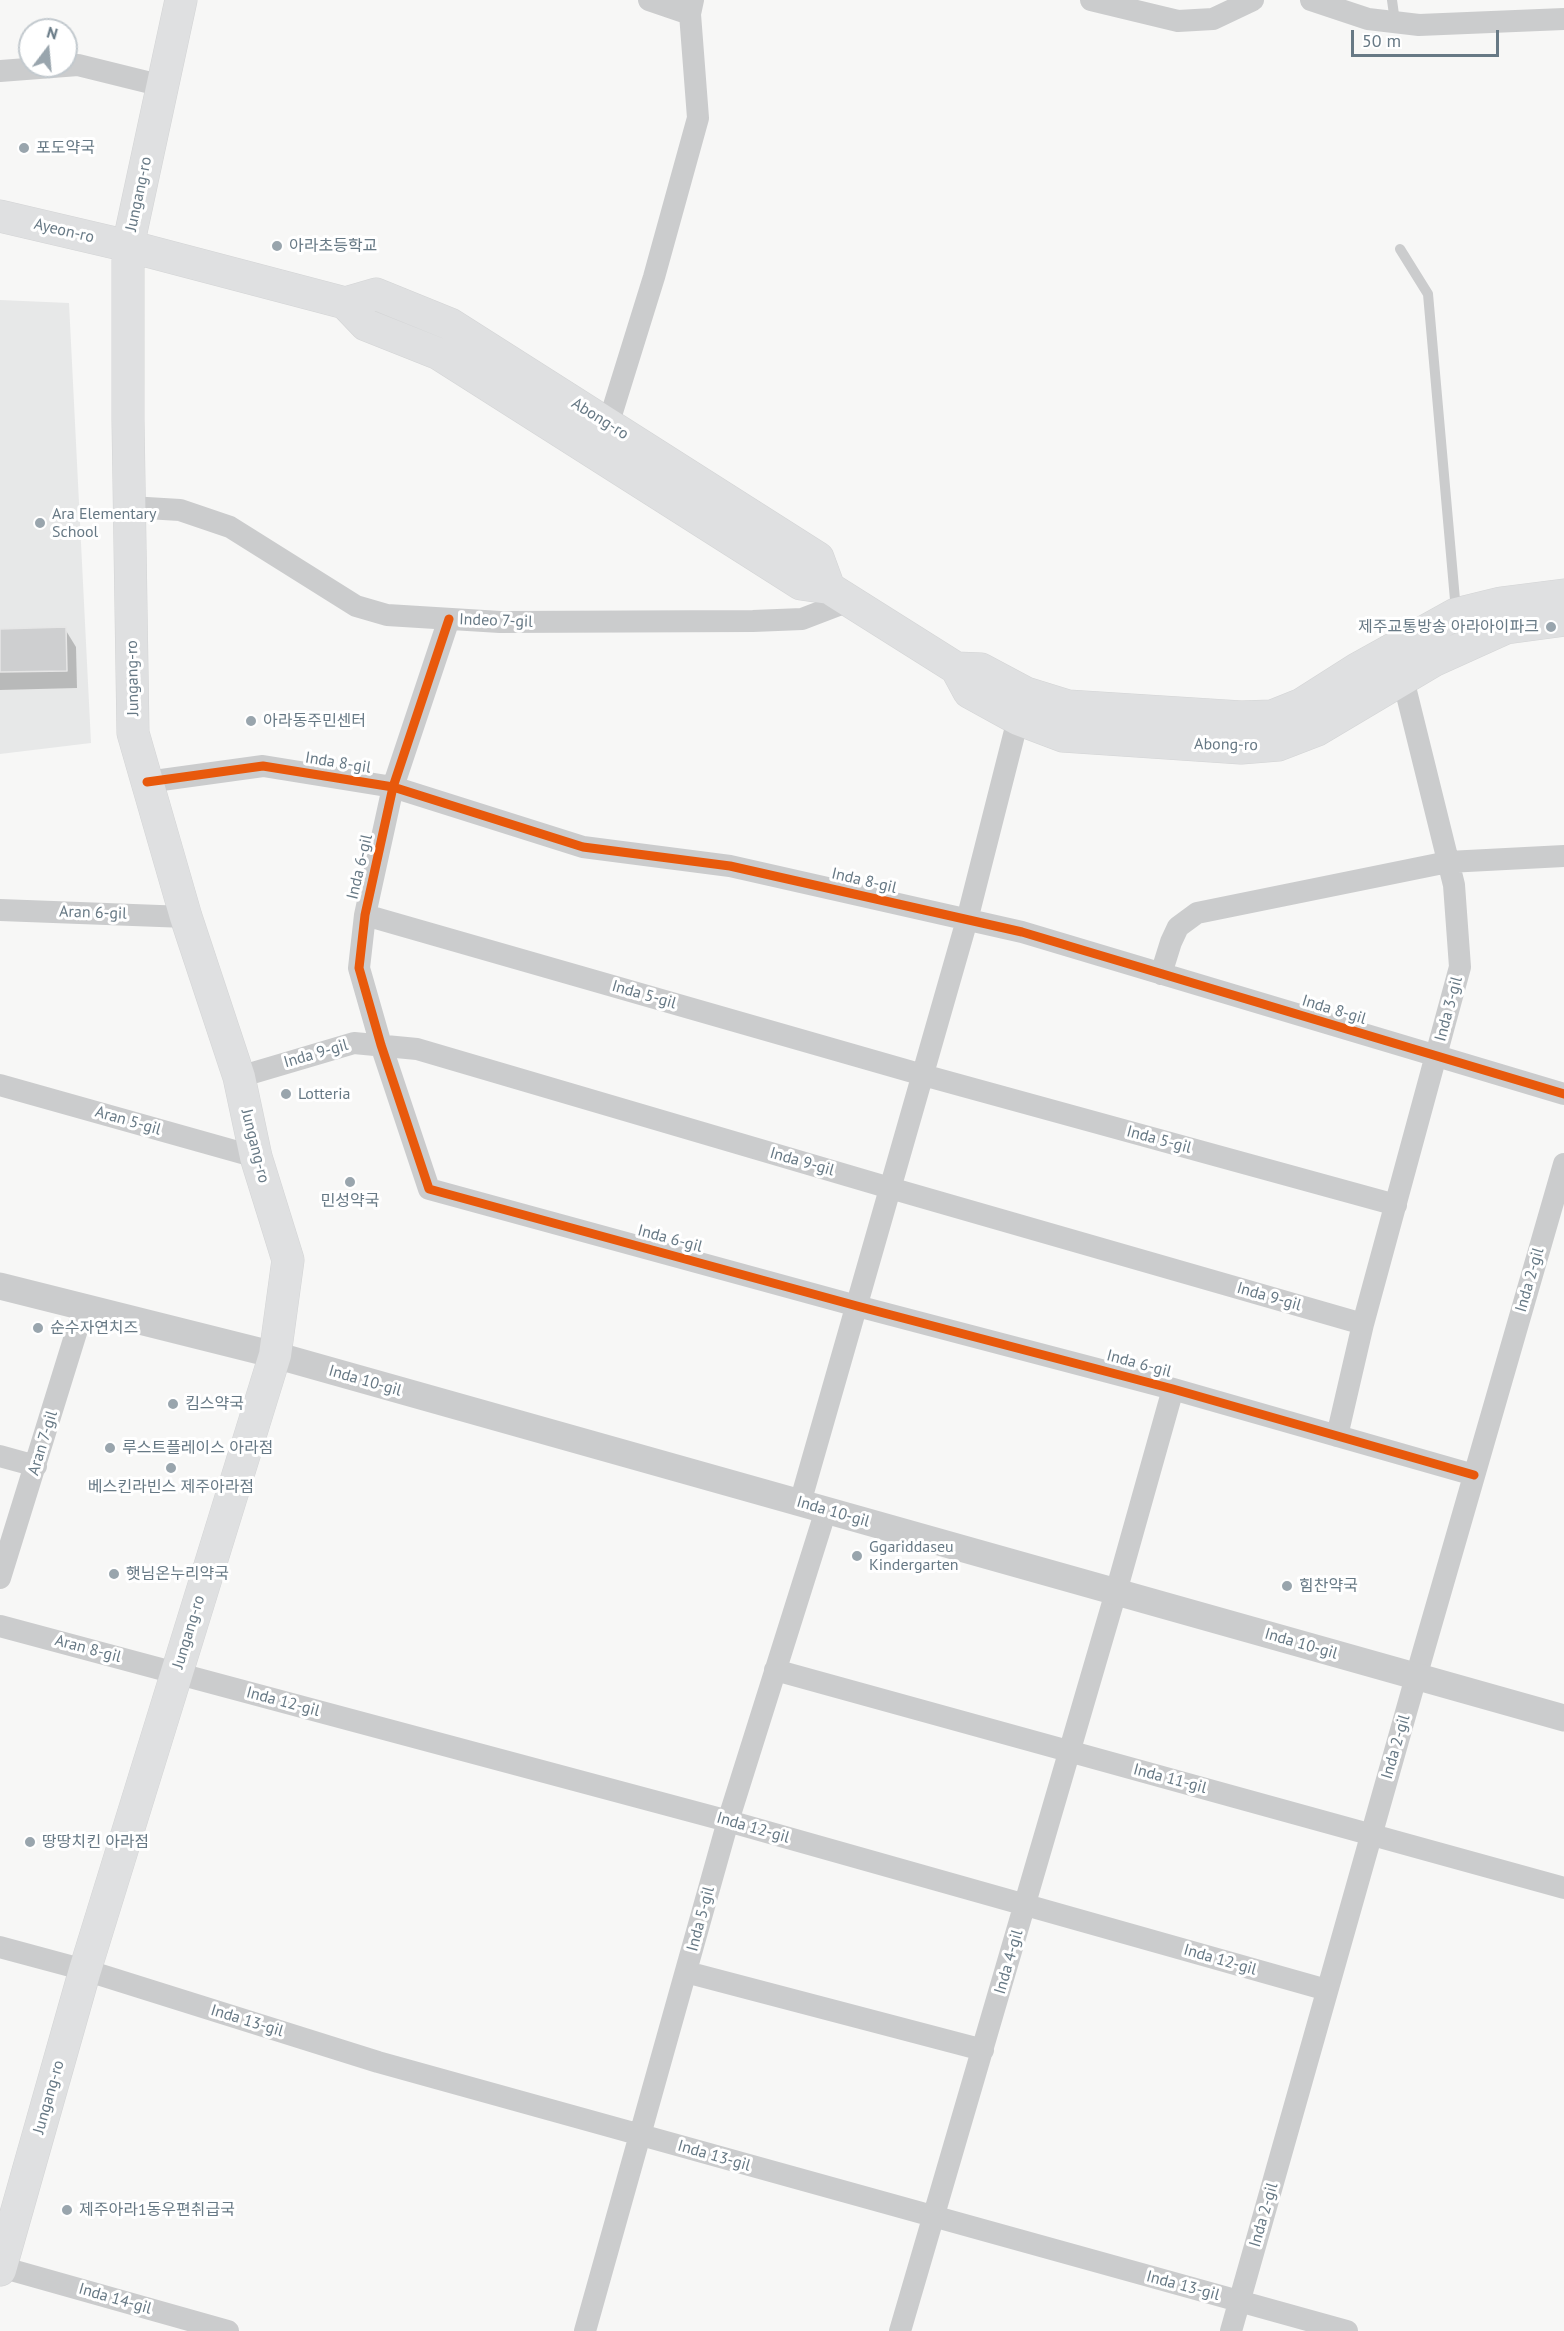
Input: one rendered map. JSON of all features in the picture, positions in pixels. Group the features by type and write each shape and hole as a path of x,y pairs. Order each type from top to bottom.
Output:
{"main road":[{"name":"Jungang-ro","path":"1,2269 85,1970 275,1355 288,1260 256,1157 239,1077 186,917 133,733 128,246 181,0"},
{"name":"Ayeon-ro","path":"0,216 128,246"},
{"path":"128,246 345,303"},
{"name":"Abong-ro","path":"839,595 818,558 450,324 376,294 345,303 366,325 439,354 801,584 839,595 956,668 969,692 1018,719 1063,736 1241,748 1278,745 1317,730 1433,661 1506,628 1564,620"},
{"name":"Abong-ro","path":"956,668 981,669 1026,693 1068,706 1241,717 1272,716 1302,704 1456,614 1501,603 1564,595"}],"street":[{"path":"608,425 654,277 698,118 691,7 649,0"},
{"path":"1091,0 1178,21 1213,20 1253,0"},
{"path":"1311,0 1368,20 1419,25 1564,19"},
{"path":"0,71 78,65 163,86"},
{"name":"Indeo 7-gil","path":"130,507 180,510 230,527 356,606 387,615 511,622 802,619 839,595"},
{"name":"Inda 6-gil","path":"449,620 393,786 365,915 360,968 381,1045 429,1189 857,1306 1173,1389 1474,1475"},
{"name":"Inda 3-gil","path":"1337,1436 1363,1324 1460,967 1454,885 1403,679 1386,653"},
{"path":"800,1503 967,920 1018,719"},
{"name":"Inda 8-gil","path":"147,782 263,766 393,786 583,847 730,866 1022,932 1564,1095"},
{"path":"1161,974 1178,927 1197,913 1448,862 1564,856"},
{"name":"Aran 6-gil","path":"0,910 186,917"},
{"name":"Inda 5-gil","path":"365,915 923,1075 1396,1205"},
{"name":"Inda 9-gil","path":"239,1077 354,1043 417,1049 1363,1324"},
{"name":"Aran 5-gil","path":"0,1085 256,1157"},
{"name":"Inda 2-gil","path":"1231,2331 1564,1164"},
{"path":"0,1286 275,1355"},
{"name":"Aran 7-gil","path":"0,1578 84,1307"},
{"name":"Inda 10-gil","path":"275,1355 1564,1719"},
{"name":"Inda 4-gil","path":"900,2331 1070,1752 1173,1389"},
{"path":"0,1456 36,1466"},
{"name":"Inda 5-gil","path":"585,2331 728,1821 826,1510"},
{"name":"Aran 8-gil","path":"0,1626 176,1673"},
{"name":"Inda 11-gil","path":"775,1670 1564,1888"},
{"name":"Inda 12-gil","path":"176,1673 728,1821 1328,1990"},
{"name":"Inda 13-gil","path":"0,1947 85,1970 378,2062 1347,2331"},
{"path":"686,1972 983,2050"},
{"name":"Inda 14-gil","path":"1,2269 228,2331"}],"lane":[{"path":"1392,0 1395,22"},
{"path":"1400,249 1428,294 1456,614"}],"shaded area":[{"name":"Ara Elementary School","path":"0,300 69,303 91,743 0,754"}],"building":[{"path":"66,627 67,671 0,672 0,629"}],"cycle path":[{"path":"449,619 393,787 365,915 359,968 381,1045 429,1189 857,1306 1173,1389 1474,1475"},
{"path":"147,782 263,766 393,787 583,847 730,866 1022,932 1564,1094"}],"place":[{"name":"포도약국","path":"24,148"},
{"name":"아라초등학교","path":"277,246"},
{"name":"Ara Elementary School","path":"40,523"},
{"name":"제주교통방송 아라아이파크","path":"1551,627"},
{"name":"아라동주민센터","path":"251,721"},
{"name":"Lotteria","path":"286,1094"},
{"name":"민성약국","path":"350,1182"},
{"name":"순수자연치즈","path":"38,1328"},
{"name":"킴스약국","path":"173,1404"},
{"name":"루스트플레이스 아라점","path":"110,1448"},
{"name":"베스킨라빈스 제주아라점","path":"171,1468"},
{"name":"Ggariddaseu Kindergarten","path":"857,1556"},
{"name":"햇님온누리약국","path":"114,1574"},
{"name":"힘찬약국","path":"1287,1586"},
{"name":"땅땅치킨 아라점","path":"30,1842"},
{"name":"제주아라1동우편취급국","path":"67,2210"}]}
